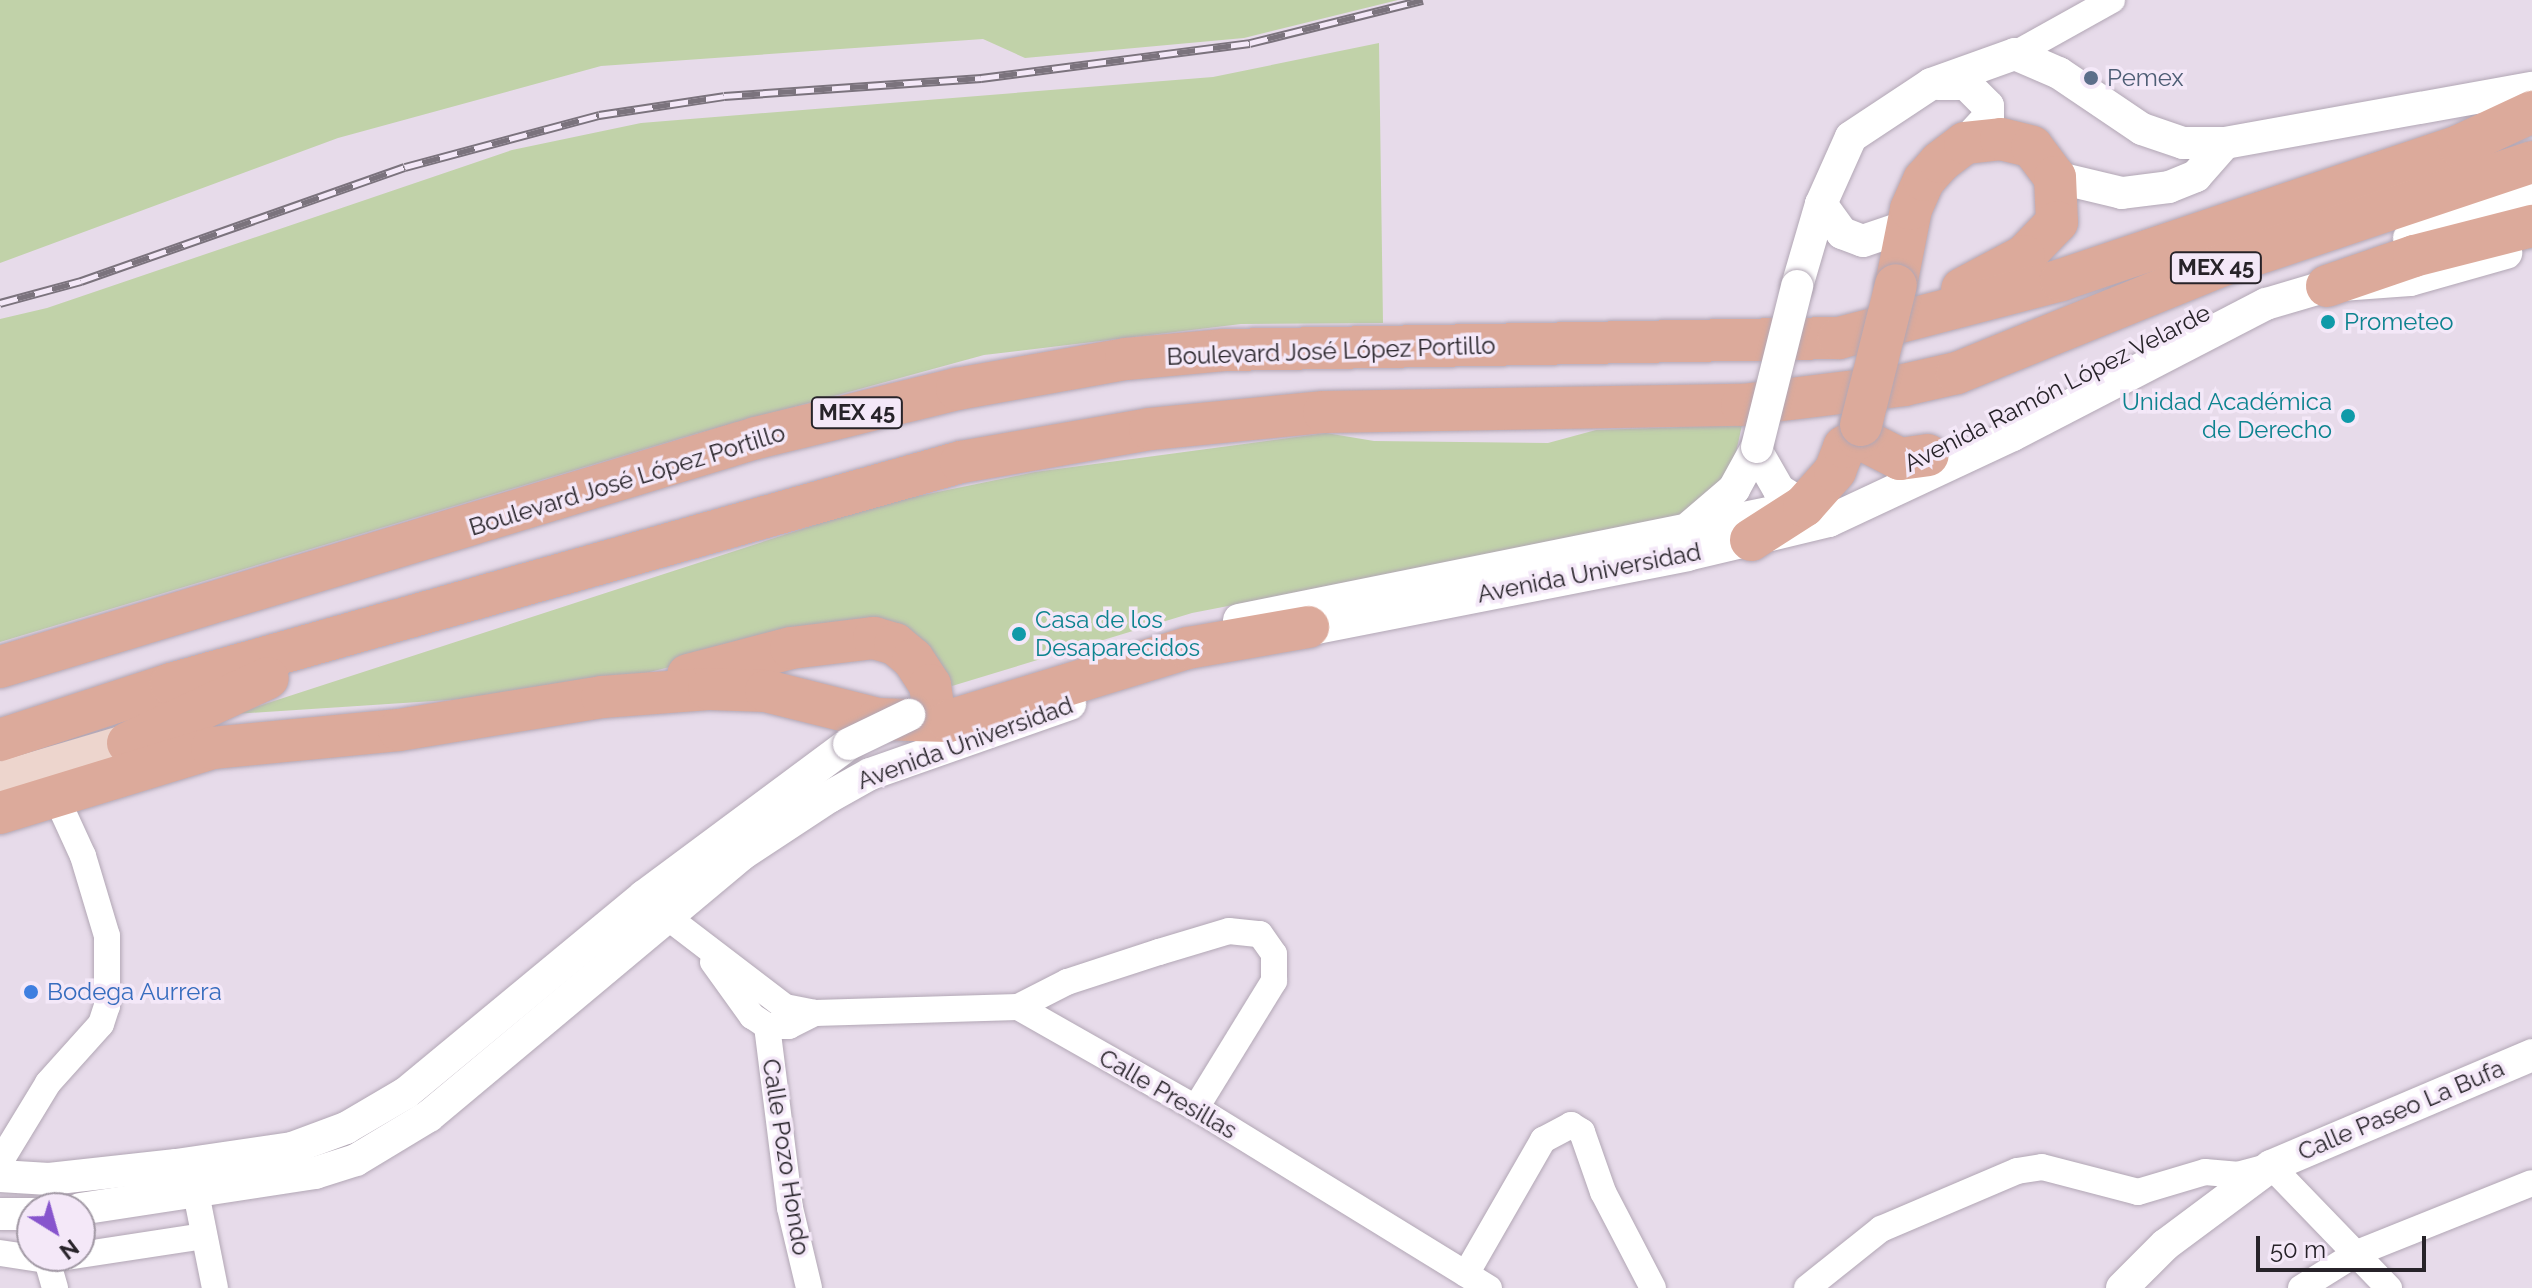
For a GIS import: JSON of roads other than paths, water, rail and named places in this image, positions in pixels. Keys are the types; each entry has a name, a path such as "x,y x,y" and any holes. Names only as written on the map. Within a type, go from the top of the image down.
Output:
{"main road":[{"name":"MEX 45","path":"1905,302 2061,280 2459,146 2532,112"},
{"path":"1751,540 1817,513 1844,447 1860,431 1905,302 1907,226 1924,180 1965,143 2001,139 2032,147 2055,177 2057,222 2044,241 1905,302"},
{"name":"MEX 45","path":"0,740 171,684 354,636 946,465 1150,429 1324,412 1742,405 1904,385 1957,373 2218,267 2532,162"},
{"path":"2327,286 2447,248 2532,226"},
{"name":"Boulevard José López Portillo","path":"0,667 756,438 957,389 1126,359 1225,350 1839,338 1905,302"},
{"path":"1860,431 1900,459 1928,455"},
{"path":"0,813 212,748 399,730 602,697 709,689 766,691 878,719 949,721 1188,648 1308,627"},
{"path":"0,781 128,743 354,636"},
{"path":"602,697 791,648 874,638 895,644 922,669 934,707"},
{"path":"128,743 177,740 212,748"}],"street":[{"path":"1681,533 1716,508 1756,449 1821,204 1851,137 1931,84 2015,54 2112,0"},
{"path":"2015,54 2059,73 2159,138 2225,143 2532,88"},
{"path":"1931,84 1966,84 1988,106 1988,118 1965,143"},
{"path":"2055,177 2122,193 2169,187 2196,176 2225,143"},
{"name":"Avenida Ramón López Velarde","path":"1860,498 1928,455 2273,281 2532,199"},
{"path":"1821,204 1842,233 1863,241 1907,226"},
{"name":"Avenida Ramón López Velarde","path":"1860,498 2266,304 2327,286 2410,280 2532,246"},
{"path":"1756,449 1779,490 1817,513"},
{"name":"Avenida Universidad","path":"0,1176 100,1174 292,1148 324,1138 406,1093 654,907 849,744 934,707 1138,642 1390,586 1681,533 1817,513 1860,498"},
{"name":"Avenida Universidad","path":"96,1207 315,1173 394,1140 481,1076 654,907 870,774 1308,627 1751,540"},
{"path":"0,1162 48,1083 101,1024 107,1006 107,936 83,856 56,797"},
{"name":"Calle Pozo Hondo","path":"654,907 785,1007 815,1013"},
{"path":"815,1013 1018,1007 1067,982 1159,952 1229,931 1260,934 1274,954 1274,981 1196,1108"},
{"name":"Calle Pozo Hondo","path":"703,947 732,993 767,1026 790,1208 809,1288"},
{"name":"Calle Presillas","path":"1018,1007 1196,1108 1489,1288"},
{"name":"Calle Pozo Hondo","path":"767,1026 789,1026 815,1013"},
{"name":"Calle Paseo La Bufa","path":"2122,1288 2165,1245 2271,1166 2532,1055"},
{"path":"1466,1274 1543,1140 1571,1125 1582,1132 1603,1192 1653,1288"},
{"path":"1807,1288 1881,1229 2017,1171 2042,1167 2138,1192 2205,1172 2237,1175 2271,1166 2389,1288"},
{"path":"2301,1288 2357,1253 2532,1183"},
{"path":"196,1193 215,1288"},
{"path":"96,1252 203,1236"}],"railway":[{"path":"0,303 81,281 405,167 599,115 724,96 981,78 1250,43 1423,0"}],"place":[{"name":"Pemex","path":"2091,78"},
{"name":"Prometeo","path":"2328,322"},
{"name":"Unidad Académica de Derecho","path":"2348,416"},
{"name":"Casa de los Desaparecidos","path":"1019,634"},
{"name":"Bodega Aurrera","path":"31,992"}]}
